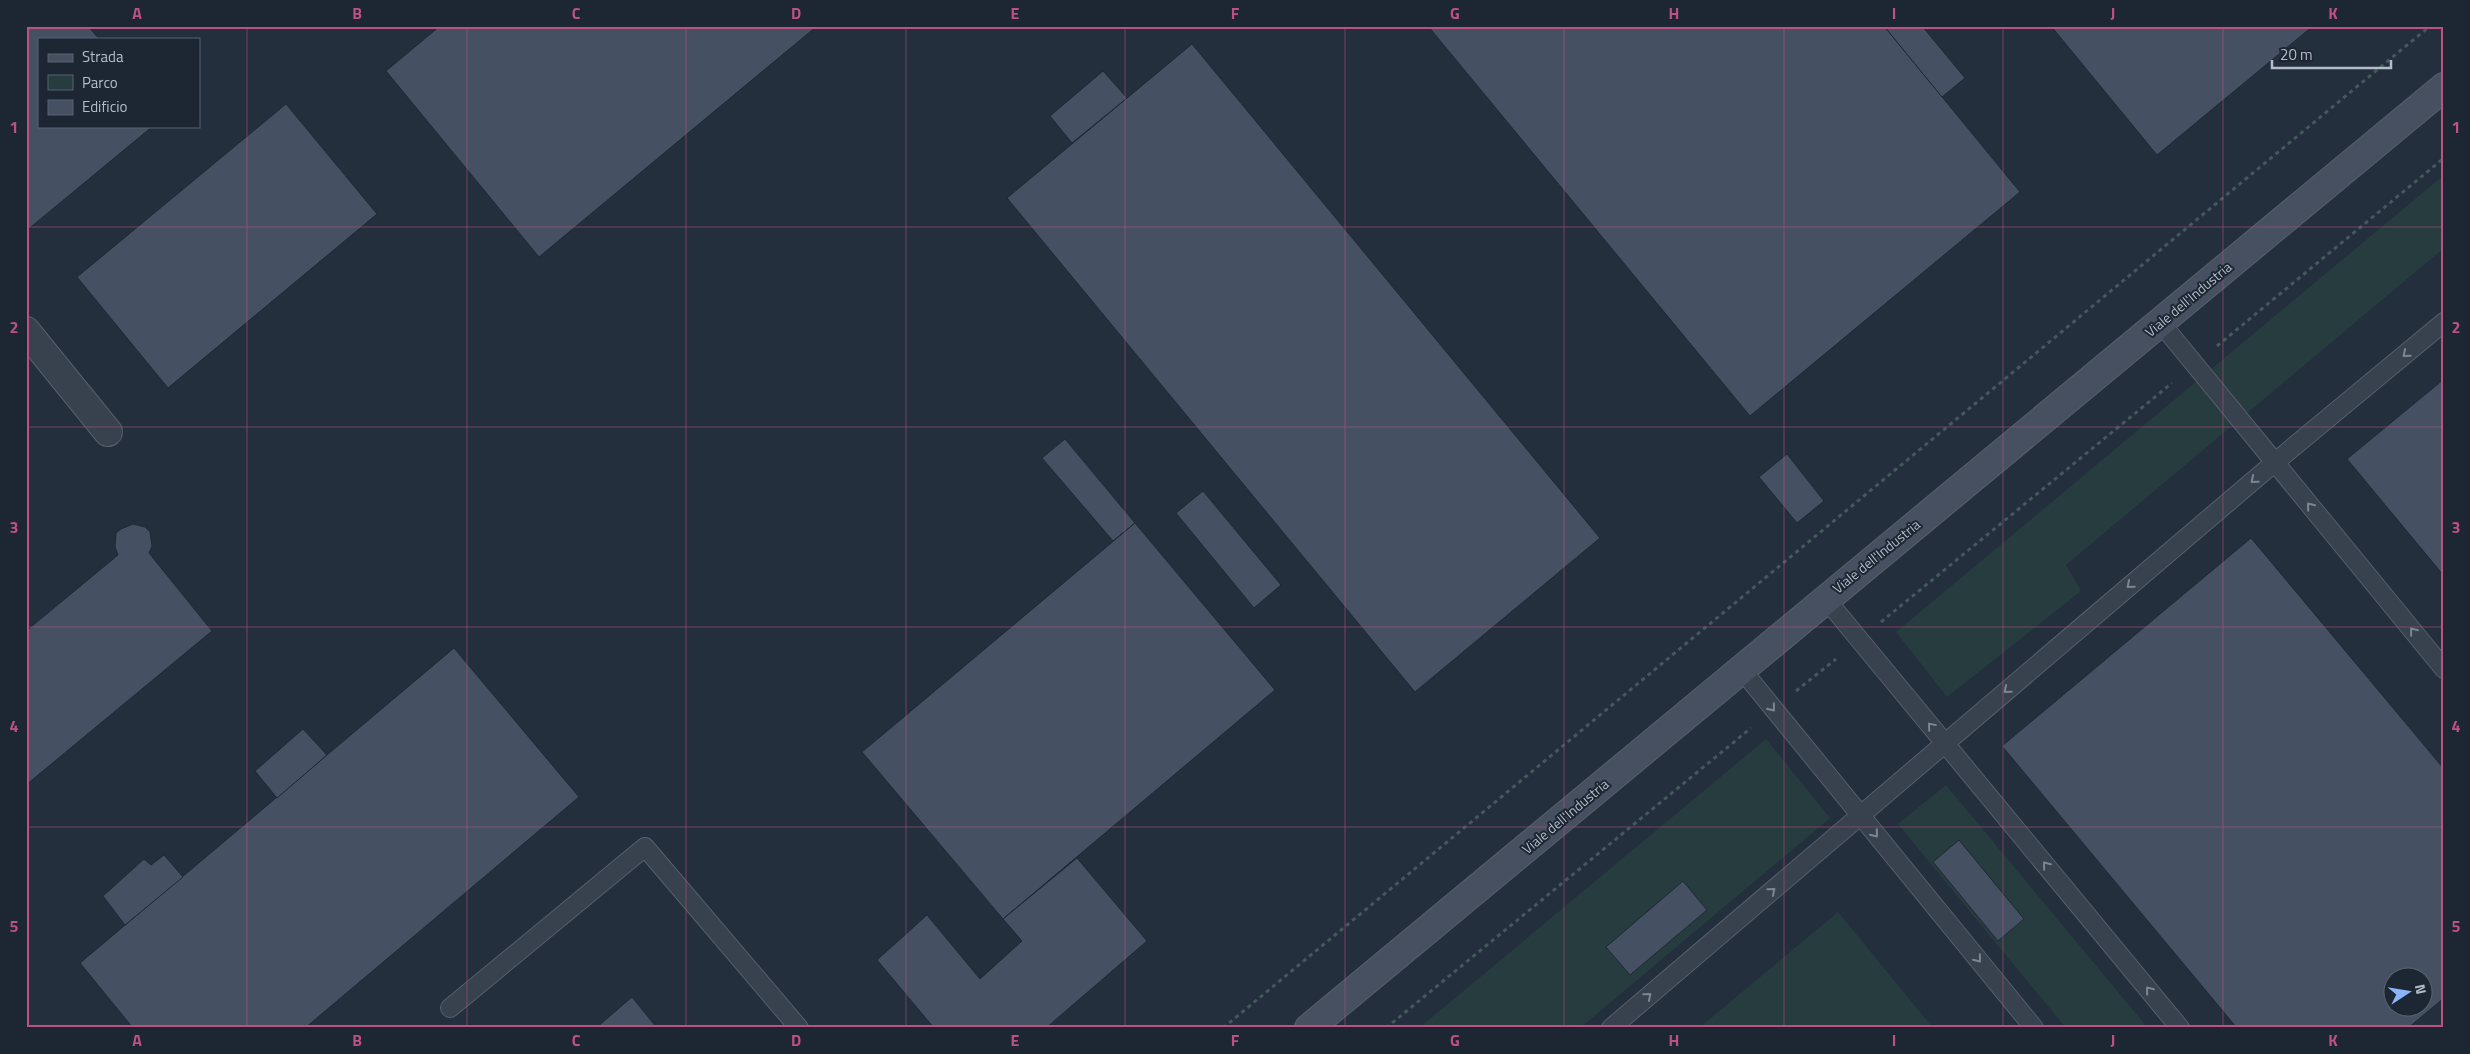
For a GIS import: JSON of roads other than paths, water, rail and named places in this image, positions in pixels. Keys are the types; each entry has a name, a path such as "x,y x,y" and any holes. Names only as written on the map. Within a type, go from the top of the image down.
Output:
{"street":[{"name":"Viale dell'Industria","path":"1309,1028 1742,670 1825,598 2444,87"},
{"path":"26,331 108,432"}],"lane":[{"path":"2160,322 2444,669"},
{"path":"1611,1028 2274,462 2444,322"},
{"path":"1825,598 2180,1028"},
{"path":"1742,670 2034,1028"},
{"path":"450,1008 645,847 799,1028"}]}
